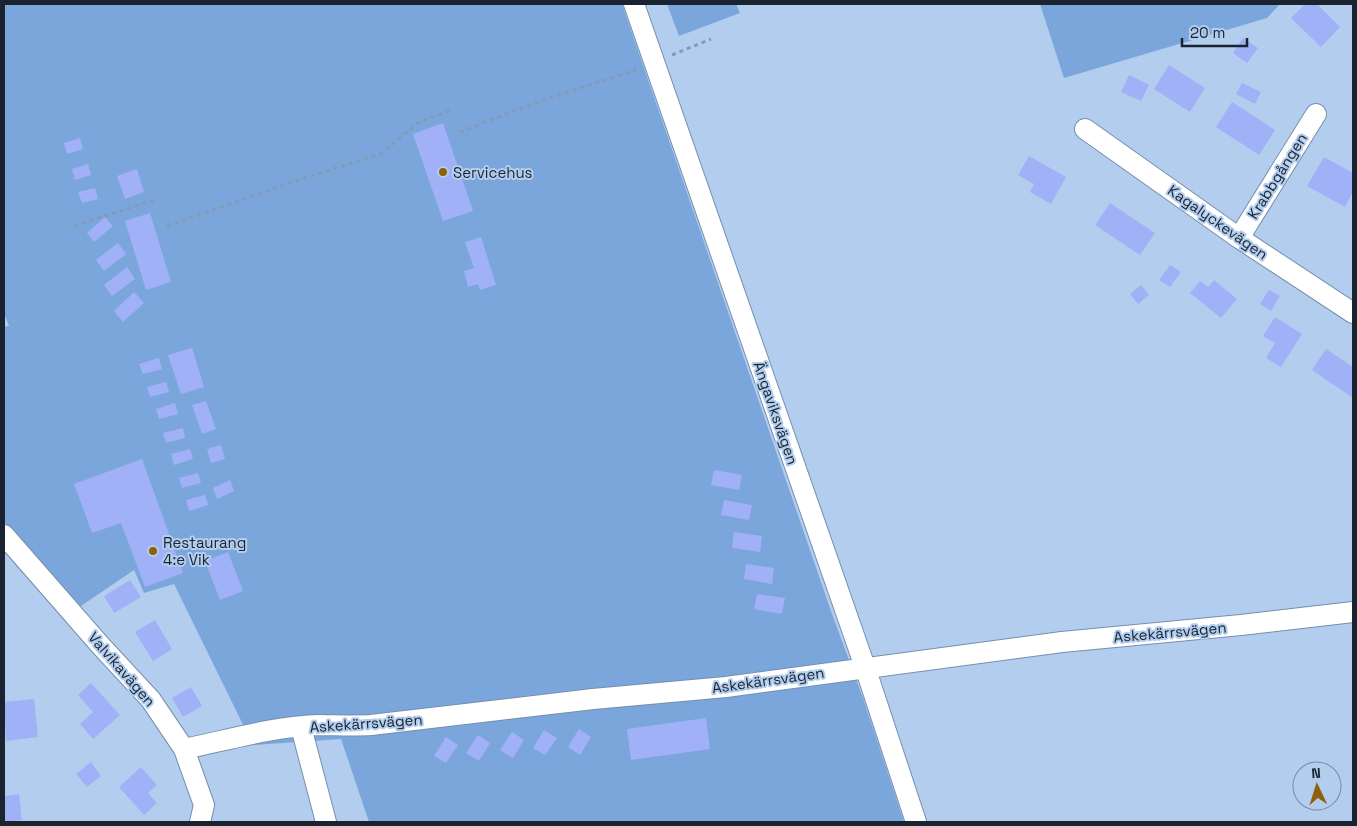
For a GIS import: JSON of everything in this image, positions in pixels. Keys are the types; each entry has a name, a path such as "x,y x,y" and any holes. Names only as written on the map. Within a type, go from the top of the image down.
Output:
{"street":[{"name":"Ängaviksvägen","path":"634,4 865,667 916,822"},
{"name":"Krabbgången","path":"1239,238 1316,114"},
{"name":"Kagalyckevägen","path":"1086,129 1239,238 1353,313"},
{"name":"Valvikavägen","path":"4,535 151,700 184,749 204,805 200,822"},
{"name":"Askekärrsvägen","path":"184,749 269,731 317,725 346,727 371,725 593,699 726,687 1062,642 1353,612"},
{"path":"300,727 326,822"}],"path":[{"path":"460,132 540,101 654,63 711,39"},
{"path":"168,226 382,153 420,122 452,110"},
{"path":"74,226 158,199"}],"shaded area":[{"path":"4,4 622,4 831,611 863,698 904,822 369,822 341,739 253,745 174,584 144,593 134,570 78,608 4,522 4,327 9,326 4,313"},
{"path":"667,4 736,4 740,13 679,36"},
{"path":"1040,4 1280,4 1267,18 1064,78"}],"building":[{"path":"1305,4 1317,4 1340,27 1321,47 1291,18"},
{"path":"1243,38 1258,48 1247,63 1233,53"},
{"path":"1169,65 1205,88 1190,112 1154,89"},
{"path":"1129,75 1149,85 1141,101 1121,92"},
{"path":"1242,83 1261,92 1255,104 1236,94"},
{"path":"1232,102 1275,130 1259,155 1216,127"},
{"name":"Servicehus","path":"443,123 473,211 443,221 413,134"},
{"path":"80,138 83,149 67,154 64,143"},
{"path":"1029,156 1066,177 1051,204 1030,192 1034,184 1018,175"},
{"path":"1324,157 1353,173 1353,191 1345,207 1307,186"},
{"path":"88,164 91,175 75,180 72,169"},
{"path":"137,169 144,192 125,199 117,176"},
{"path":"95,188 98,199 82,203 78,192"},
{"path":"1110,203 1155,233 1140,255 1095,225"},
{"path":"150,213 171,282 146,290 125,221"},
{"path":"105,217 113,226 94,242 87,233"},
{"path":"481,237 496,285 480,290 478,284 468,287 464,271 474,268 465,242"},
{"path":"118,243 126,254 104,271 96,260"},
{"path":"1170,265 1181,272 1170,287 1159,280"},
{"path":"127,267 135,279 112,296 104,285"},
{"path":"1214,280 1237,299 1221,318 1190,293 1200,281 1208,287"},
{"path":"1141,285 1149,295 1138,304 1130,294"},
{"path":"1269,290 1280,296 1271,311 1260,304"},
{"path":"134,292 144,303 123,322 114,311"},
{"path":"1275,317 1302,334 1281,367 1266,358 1275,343 1263,336"},
{"path":"192,348 204,387 181,394 168,355"},
{"path":"1326,349 1353,367 1353,398 1312,370"},
{"path":"159,358 162,369 143,374 139,364"},
{"path":"166,382 169,392 150,397 147,387"},
{"path":"206,401 216,429 202,434 192,405"},
{"path":"175,403 178,414 159,419 156,409"},
{"path":"183,428 185,438 166,443 163,433"},
{"path":"221,445 225,459 211,463 207,449"},
{"path":"190,449 193,459 174,465 171,454"},
{"path":"142,459 183,573 145,587 121,523 92,533 74,484"},
{"path":"714,470 742,475 739,490 711,485"},
{"path":"198,473 201,483 182,488 179,478"},
{"path":"230,480 234,491 217,499 213,488"},
{"path":"205,495 208,505 189,511 186,500"},
{"path":"724,500 752,505 749,520 721,515"},
{"path":"734,532 762,536 760,552 732,548"},
{"path":"228,552 243,591 220,600 205,561"},
{"path":"746,564 774,568 772,584 744,579"},
{"path":"130,580 141,597 114,613 104,596"},
{"path":"757,594 785,598 782,614 754,609"},
{"path":"155,620 172,649 153,661 135,632"},
{"path":"91,683 120,715 93,739 80,724 93,712 78,695"},
{"path":"191,687 202,706 183,717 172,698"},
{"path":"34,699 38,737 6,741 4,702"},
{"path":"706,718 710,749 631,760 627,729"},
{"path":"579,729 591,737 580,755 568,747"},
{"path":"544,730 557,738 545,755 533,748"},
{"path":"512,732 524,740 513,758 500,750"},
{"path":"478,735 490,743 479,761 466,753"},
{"path":"446,737 458,745 446,763 434,756"},
{"path":"91,762 101,776 87,787 76,774"},
{"path":"141,767 157,785 148,793 157,803 144,815 119,787"},
{"path":"19,794 22,820 4,822 4,796"}],"place":[{"name":"Servicehus","path":"443,172"},
{"name":"Restaurang 4:e Vik","path":"153,551"}]}
